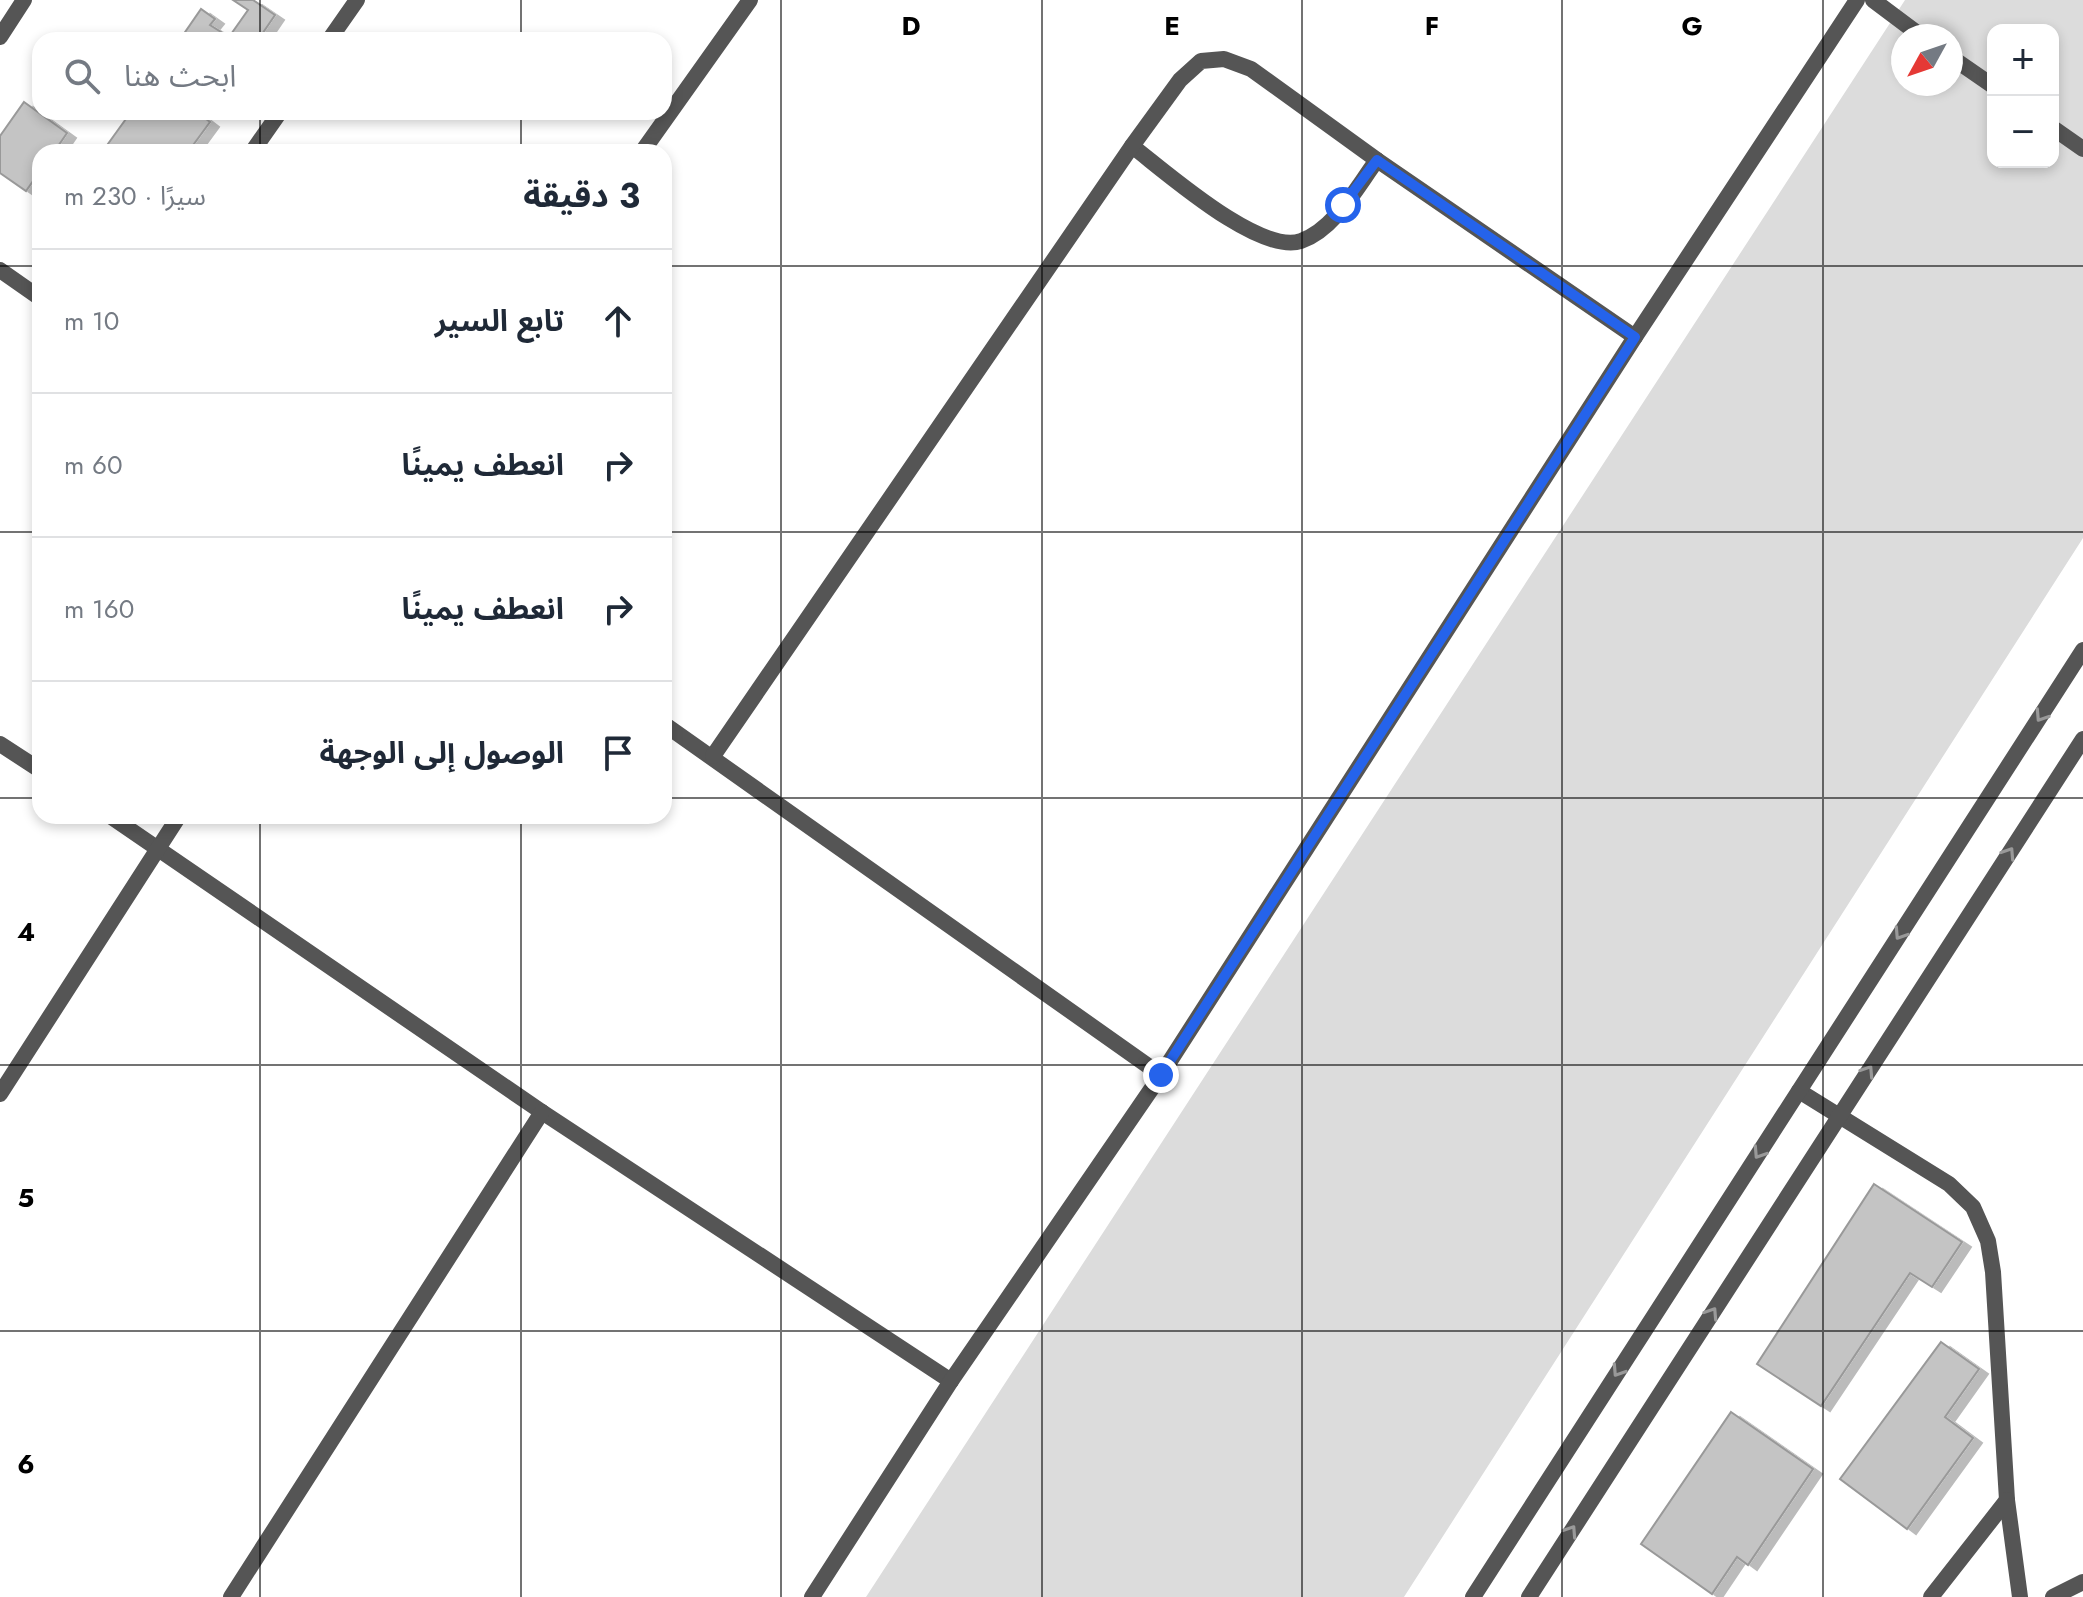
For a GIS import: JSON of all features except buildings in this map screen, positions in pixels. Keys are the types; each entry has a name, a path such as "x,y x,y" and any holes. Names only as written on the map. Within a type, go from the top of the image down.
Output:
{"street":[{"path":"0,37 24,0"},
{"path":"335,32 357,0"},
{"path":"672,110 750,0"},
{"path":"812,1597 951,1381 1161,1075 1635,337 1857,0"},
{"path":"1873,0 1905,24"},
{"path":"713,756 1132,146 1180,80 1201,61 1224,59 1251,69 1377,160 1635,337"},
{"path":"1963,65 1987,82"},
{"path":"258,144 274,120"},
{"path":"648,144 665,120"},
{"path":"2059,132 2083,149"},
{"path":"1132,146 1230,220 1256,235 1279,243 1300,242 1320,230 1377,160"},
{"path":"0,270 32,292"},
{"path":"1473,1597 2083,650"},
{"path":"672,729 1161,1075"},
{"path":"1529,1597 2083,739"},
{"path":"0,744 32,765"},
{"path":"122,824 542,1112 951,1381"},
{"path":"0,1094 174,824"},
{"path":"1799,1091 1949,1184 1973,1207 1978,1218 1988,1241 1993,1272 2007,1500 2020,1597"},
{"path":"231,1597 542,1112"},
{"path":"1931,1597 2007,1500"},
{"path":"2053,1597 2083,1582"}],"shaded area":[{"path":"1905,0 2083,0 2083,538 1404,1597 866,1597"}],"route":[{"path":"1161,1075 1635,337 1377,160 1343,205"}]}
